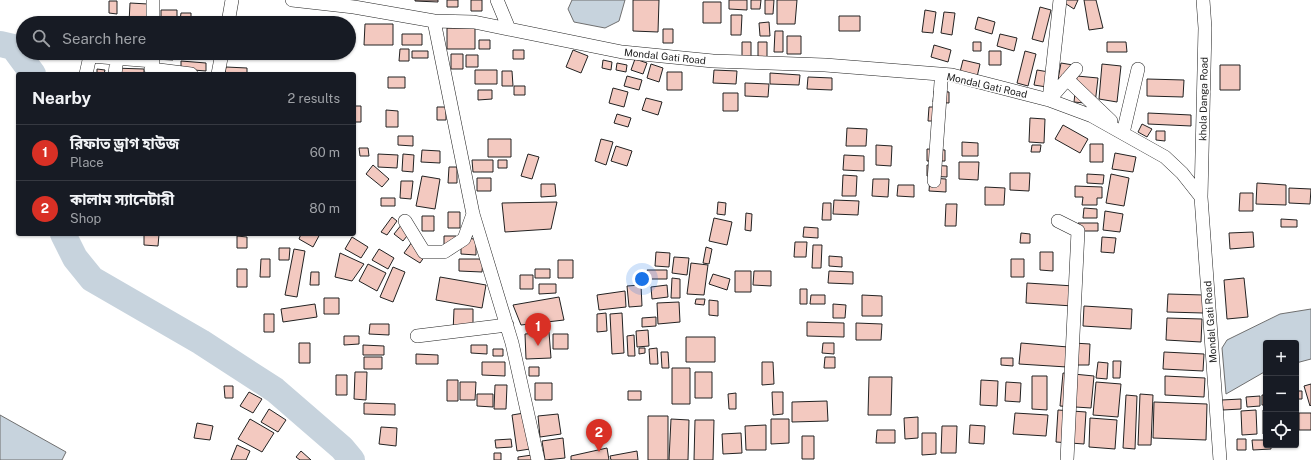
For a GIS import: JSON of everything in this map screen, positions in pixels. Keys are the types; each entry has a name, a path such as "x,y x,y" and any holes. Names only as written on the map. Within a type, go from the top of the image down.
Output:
{"street":[{"path":"152,0 152,16"},
{"path":"229,16 232,0"},
{"name":"Mondal Gati Road","path":"292,0 373,5 434,21 474,22 630,52 713,61 825,65 952,75 1049,100 1092,116 1123,132 1165,157 1182,173 1201,198 1220,460"},
{"path":"497,0 509,29"},
{"path":"1049,100 1060,0"},
{"name":"khola Danga Road","path":"1201,198 1205,28 1204,0"},
{"path":"434,21 473,214 507,325 538,460"},
{"path":"86,72 89,60"},
{"path":"115,72 117,60"},
{"path":"129,60 183,72"},
{"path":"218,72 221,60"},
{"path":"1123,132 1138,68"},
{"path":"1049,100 1072,74 1123,132"},
{"path":"934,181 941,82"},
{"path":"405,221 424,252 444,252 464,239 473,214"},
{"path":"1058,221 1078,230 1067,460"},
{"path":"417,336 507,325"}],"shaded area":[{"path":"572,0 625,0 619,21 605,28 574,22 568,9"},
{"path":"1311,309 1311,359 1299,362 1299,340 1263,340 1263,373 1226,394 1222,348 1227,340 1280,314"},
{"path":"0,415 66,452 62,460 0,460"}],"building":[{"path":"438,0 438,2 415,1"},
{"path":"447,0 458,0 458,7 447,7"},
{"path":"471,0 482,0 482,11 471,11"},
{"path":"633,0 659,0 658,32 633,31"},
{"path":"729,0 747,0 747,10 729,9"},
{"path":"751,0 761,0 760,9 751,9"},
{"path":"765,0 774,0 773,14 765,14"},
{"path":"777,0 797,0 795,24 777,24"},
{"path":"1060,0 1078,0 1074,9"},
{"path":"1084,0 1096,0 1103,28 1089,30"},
{"path":"109,1 117,1 117,14 109,13"},
{"path":"703,2 721,2 721,23 703,23"},
{"path":"130,3 148,4 147,16 129,16"},
{"path":"1040,7 1051,10 1043,42 1032,39"},
{"path":"161,10 177,10 177,16 161,16"},
{"path":"925,10 936,12 933,33 922,32"},
{"path":"944,12 955,13 952,35 941,33"},
{"path":"181,13 191,13 191,16 181,16"},
{"path":"731,15 742,15 741,35 731,35"},
{"path":"839,16 860,16 860,31 839,31"},
{"path":"978,17 995,22 992,34 975,29"},
{"path":"769,22 770,36 760,36 759,23"},
{"path":"365,24 393,24 393,45 364,45"},
{"path":"447,28 475,28 475,49 447,49"},
{"path":"663,29 673,29 673,43 663,43"},
{"path":"775,31 783,31 783,52 774,52"},
{"path":"402,34 422,34 422,45 402,45"},
{"path":"1000,34 1017,38 1014,51 997,46"},
{"path":"787,36 801,36 801,54 787,54"},
{"path":"479,40 490,40 490,49 479,49"},
{"path":"742,42 751,42 751,58 742,57"},
{"path":"758,42 767,42 767,57 758,57"},
{"path":"973,42 981,42 981,51 973,51"},
{"path":"1107,42 1126,42 1127,52 1107,52"},
{"path":"934,45 951,50 948,62 931,57"},
{"path":"400,49 409,49 409,61 399,61"},
{"path":"513,50 524,50 524,59 513,59"},
{"path":"573,50 588,56 581,73 566,67"},
{"path":"412,51 428,51 428,58 412,58"},
{"path":"989,51 1001,51 1001,65 989,65"},
{"path":"1025,51 1036,54 1028,86 1017,83"},
{"path":"451,54 463,54 463,69 451,69"},
{"path":"466,55 478,55 478,67 466,67"},
{"path":"635,59 647,63 643,74 631,70"},
{"path":"603,60 612,62 611,70 602,68"},
{"path":"963,60 980,64 977,77 960,72"},
{"path":"181,61 206,63 206,71 181,69"},
{"path":"617,63 627,65 626,72 616,70"},
{"path":"1061,63 1073,65 1057,85"},
{"path":"651,64 663,68 659,82 647,78"},
{"path":"1102,64 1121,66 1117,102 1099,99"},
{"path":"1220,65 1240,65 1240,90 1220,90"},
{"path":"226,67 247,68 247,72 225,72"},
{"path":"113,68 144,69 144,72 113,72"},
{"path":"97,69 105,70 104,72 97,72"},
{"path":"475,70 497,70 497,84 475,84"},
{"path":"714,70 737,71 736,84 713,83"},
{"path":"1037,70 1055,73 1053,88 1034,85"},
{"path":"502,71 512,71 513,86 502,86"},
{"path":"667,72 682,72 682,90 667,90"},
{"path":"770,73 800,75 799,85 770,84"},
{"path":"627,76 642,80 639,90 624,86"},
{"path":"1077,76 1098,78 1095,104 1074,102"},
{"path":"388,77 405,77 405,88 388,88"},
{"path":"808,77 832,78 832,90 807,89"},
{"path":"1147,79 1184,80 1183,97 1147,96"},
{"path":"745,83 769,84 768,97 745,96"},
{"path":"514,86 525,86 525,95 514,95"},
{"path":"613,88 628,92 624,107 609,103"},
{"path":"478,90 492,90 492,99 478,100"},
{"path":"934,91 949,92 949,103 933,102"},
{"path":"723,93 738,93 738,111 723,111"},
{"path":"646,98 662,102 658,115 642,110"},
{"path":"356,106 361,106 361,122 356,122"},
{"path":"437,107 446,107 446,120 437,120"},
{"path":"929,107 939,107 939,121 928,121"},
{"path":"386,110 398,111 398,127 386,127"},
{"path":"1148,113 1191,115 1191,126 1148,124"},
{"path":"617,114 631,118 628,127 614,123"},
{"path":"1030,118 1045,119 1044,143 1029,142"},
{"path":"1142,124 1152,129 1147,137 1138,132"},
{"path":"1063,125 1088,139 1080,153 1055,139"},
{"path":"847,128 867,129 866,146 846,146"},
{"path":"1156,131 1165,131 1165,141 1156,140"},
{"path":"398,136 413,136 413,146 398,145"},
{"path":"488,139 511,139 511,157 488,157"},
{"path":"601,139 613,142 606,165 595,161"},
{"path":"962,142 978,143 978,156 962,156"},
{"path":"1090,144 1103,144 1103,162 1090,162"},
{"path":"876,145 892,146 891,166 876,165"},
{"path":"1032,145 1041,145 1040,152 1031,152"},
{"path":"616,146 632,151 627,166 611,161"},
{"path":"359,148 368,148 369,156 360,156"},
{"path":"927,149 945,150 945,161 927,161"},
{"path":"422,150 440,151 440,163 421,162"},
{"path":"1115,153 1136,157 1133,172 1112,169"},
{"path":"378,154 398,155 397,168 378,167"},
{"path":"403,154 414,155 413,172 402,171"},
{"path":"528,154 539,157 532,179 521,176"},
{"path":"844,155 864,156 864,171 843,170"},
{"path":"472,160 493,160 493,172 473,172"},
{"path":"498,160 507,160 507,168 498,168"},
{"path":"959,162 979,162 978,180 959,179"},
{"path":"373,165 389,179 382,187 366,174"},
{"path":"927,165 947,166 947,177 927,176"},
{"path":"449,167 457,167 457,183 448,183"},
{"path":"1010,173 1030,173 1029,191 1010,190"},
{"path":"1087,174 1104,175 1103,184 1087,183"},
{"path":"1111,174 1129,178 1124,206 1106,203"},
{"path":"843,175 857,176 856,196 842,196"},
{"path":"422,176 440,179 435,209 416,206"},
{"path":"477,178 491,178 491,191 477,191"},
{"path":"930,178 946,179 946,192 929,191"},
{"path":"873,179 889,179 888,197 872,196"},
{"path":"401,181 413,181 411,199 400,198"},
{"path":"1257,183 1286,185 1286,205 1256,204"},
{"path":"541,184 555,184 556,196 541,197"},
{"path":"898,185 914,185 914,197 897,196"},
{"path":"1075,186 1102,187 1102,198 1097,198 1097,205 1082,205 1083,197 1075,197"},
{"path":"985,187 1005,188 1004,205 985,205"},
{"path":"1289,188 1311,189 1310,204 1289,203"},
{"path":"1240,193 1253,193 1253,211 1239,211"},
{"path":"381,198 395,198 395,206 381,206"},
{"path":"834,200 859,201 858,215 833,214"},
{"path":"557,202 551,229 505,232 502,203"},
{"path":"718,202 726,203 725,215 717,214"},
{"path":"823,203 831,203 831,220 822,220"},
{"path":"946,204 957,204 956,226 945,226"},
{"path":"1084,208 1097,209 1097,218 1083,218"},
{"path":"1105,211 1123,214 1120,232 1103,230"},
{"path":"448,212 460,212 460,228 448,228"},
{"path":"746,213 752,214 751,231 745,230"},
{"path":"422,216 434,216 434,231 422,231"},
{"path":"392,217 397,221 387,235 381,232"},
{"path":"714,218 732,222 727,245 709,241"},
{"path":"1281,219 1297,220 1297,227 1281,227"},
{"path":"1078,223 1098,223 1098,231 1078,231"},
{"path":"402,224 411,231 403,241 394,234"},
{"path":"804,227 818,228 818,238 803,237"},
{"path":"1253,232 1254,247 1230,249 1229,233"},
{"path":"1021,233 1030,234 1030,243 1020,243"},
{"path":"144,236 159,236 158,246 144,245"},
{"path":"237,236 247,237 247,248 237,248"},
{"path":"300,236 319,236 313,247 299,239"},
{"path":"444,236 456,236 456,250 444,250"},
{"path":"352,237 368,247 361,258 345,249"},
{"path":"1102,237 1116,238 1114,253 1101,252"},
{"path":"461,238 476,239 476,255 461,254"},
{"path":"412,242 427,253 420,263 404,253"},
{"path":"795,242 807,242 806,257 794,257"},
{"path":"813,245 822,245 821,268 812,268"},
{"path":"706,247 712,249 709,264 703,263"},
{"path":"279,248 290,248 289,260 279,260"},
{"path":"294,249 305,251 297,297 285,295"},
{"path":"379,249 394,258 388,269 372,260"},
{"path":"656,252 670,253 669,267 655,266"},
{"path":"1040,252 1053,252 1053,271 1040,270"},
{"path":"340,253 364,264 352,281 335,277"},
{"path":"829,256 842,257 842,267 829,266"},
{"path":"674,257 689,258 687,275 672,273"},
{"path":"261,259 270,259 270,277 260,277"},
{"path":"459,259 483,259 482,272 459,271"},
{"path":"1011,259 1024,259 1024,277 1011,277"},
{"path":"558,260 573,260 573,278 558,278"},
{"path":"691,263 708,265 704,295 687,294"},
{"path":"368,264 386,273 377,291 359,281"},
{"path":"393,267 405,272 393,302 380,297"},
{"path":"237,269 247,269 247,287 237,287"},
{"path":"535,269 550,269 550,278 535,278"},
{"path":"647,270 667,270 667,279 647,279"},
{"path":"735,271 751,271 751,292 735,292"},
{"path":"754,271 771,271 771,286 753,285"},
{"path":"829,271 853,272 853,284 828,283"},
{"path":"311,272 319,272 319,285 310,285"},
{"path":"713,274 730,279 727,290 709,284"},
{"path":"520,275 533,275 533,289 520,289"},
{"path":"440,277 486,285 482,308 436,300"},
{"path":"672,278 680,279 680,298 671,298"},
{"path":"1244,278 1248,317 1227,319 1224,280"},
{"path":"1027,283 1074,286 1073,306 1026,303"},
{"path":"539,284 556,284 556,293 539,294"},
{"path":"641,285 642,306 629,307 627,286"},
{"path":"667,285 668,297 652,299 651,287"},
{"path":"800,289 807,289 807,304 800,304"},
{"path":"625,291 626,307 599,310 597,295"},
{"path":"1168,294 1204,295 1203,313 1167,312"},
{"path":"811,295 825,295 825,304 810,304"},
{"path":"862,295 882,296 882,316 862,316"},
{"path":"559,297 564,320 521,325 513,305"},
{"path":"324,298 339,298 339,314 324,314"},
{"path":"696,299 705,299 704,305 695,304"},
{"path":"709,300 718,301 718,316 709,315"},
{"path":"679,302 680,322 658,324 657,303"},
{"path":"315,304 317,317 283,322 281,309"},
{"path":"833,304 846,305 845,318 833,318"},
{"path":"1084,306 1132,309 1131,329 1083,326"},
{"path":"454,309 473,309 473,334 453,333"},
{"path":"606,313 607,331 597,332 597,314"},
{"path":"622,313 624,353 612,354 610,314"},
{"path":"264,314 274,314 274,332 264,332"},
{"path":"656,317 656,326 642,327 642,318"},
{"path":"1167,318 1202,319 1201,342 1166,340"},
{"path":"807,322 844,323 844,337 807,336"},
{"path":"856,323 882,324 881,340 856,340"},
{"path":"370,324 389,324 389,335 369,334"},
{"path":"648,330 649,346 637,347 636,331"},
{"path":"549,332 551,358 526,359 525,334"},
{"path":"553,334 568,334 568,349 553,349"},
{"path":"634,335 635,356 628,356 627,336"},
{"path":"344,336 359,336 359,344 344,345"},
{"path":"686,337 715,337 715,362 686,362"},
{"path":"299,343 310,343 310,363 299,363"},
{"path":"823,343 834,343 834,354 822,353"},
{"path":"1021,343 1068,347 1067,367 1019,364"},
{"path":"1073,343 1090,344 1089,365 1072,365"},
{"path":"363,345 384,346 384,355 363,355"},
{"path":"471,345 487,345 487,354 471,353"},
{"path":"639,348 645,348 645,353 639,354"},
{"path":"657,348 658,364 650,364 649,349"},
{"path":"493,349 503,349 503,356 493,356"},
{"path":"661,352 668,352 669,368 662,368"},
{"path":"1164,352 1204,354 1203,371 1163,369"},
{"path":"416,354 438,355 438,364 416,364"},
{"path":"364,357 382,357 382,369 364,369"},
{"path":"825,357 835,357 835,368 824,368"},
{"path":"1001,358 1013,358 1013,366 1001,365"},
{"path":"1113,361 1121,361 1120,378 1113,378"},
{"path":"482,362 505,362 505,376 482,375"},
{"path":"762,362 773,362 774,384 762,385"},
{"path":"1098,362 1108,363 1107,379 1096,378"},
{"path":"529,367 539,367 539,376 529,376"},
{"path":"672,368 690,368 690,404 672,404"},
{"path":"355,372 367,372 366,400 354,399"},
{"path":"695,372 712,372 712,398 695,398"},
{"path":"1063,373 1094,376 1091,408 1060,406"},
{"path":"336,375 347,375 347,395 336,395"},
{"path":"1032,376 1047,376 1047,410 1032,409"},
{"path":"1165,376 1205,378 1204,397 1165,395"},
{"path":"869,377 892,377 891,415 868,415"},
{"path":"447,380 458,380 458,401 447,401"},
{"path":"981,380 998,381 997,406 980,405"},
{"path":"460,382 476,382 475,400 460,400"},
{"path":"1006,382 1021,383 1020,402 1005,401"},
{"path":"1096,382 1121,384 1118,417 1093,415"},
{"path":"535,383 552,383 552,400 535,400"},
{"path":"1311,384 1311,405 1310,406 1304,386"},
{"path":"495,385 507,385 506,409 494,409"},
{"path":"224,386 233,386 233,398 225,398"},
{"path":"628,391 641,391 641,400 628,400"},
{"path":"1299,391 1302,391 1302,399 1299,399"},
{"path":"249,392 262,399 253,413 240,406"},
{"path":"772,392 783,392 783,414 773,415"},
{"path":"736,393 736,409 729,409 728,394"},
{"path":"477,394 493,394 493,407 477,406"},
{"path":"1140,394 1153,395 1151,445 1138,445"},
{"path":"1126,395 1137,396 1135,449 1123,448"},
{"path":"1260,396 1260,406 1247,407 1246,397"},
{"path":"1241,399 1241,409 1223,410 1222,400"},
{"path":"827,401 828,421 792,422 792,402"},
{"path":"1154,402 1207,404 1206,440 1153,438"},
{"path":"364,403 395,404 395,415 364,414"},
{"path":"269,409 286,420 278,432 261,422"},
{"path":"1058,410 1086,412 1084,444 1056,442"},
{"path":"1256,410 1257,434 1242,435 1241,411"},
{"path":"524,413 530,449 517,451 512,415"},
{"path":"1015,413 1048,415 1046,436 1013,434"},
{"path":"1299,413 1311,413 1311,430 1299,430"},
{"path":"558,414 561,434 540,437 538,416"},
{"path":"648,416 668,416 668,460 648,460"},
{"path":"918,417 918,438 905,439 904,418"},
{"path":"1090,418 1117,420 1115,449 1089,447"},
{"path":"250,419 274,433 262,452 238,439"},
{"path":"671,419 689,420 688,460 669,460"},
{"path":"771,419 789,419 789,443 771,444"},
{"path":"695,420 714,420 713,460 694,460"},
{"path":"197,423 213,426 210,440 194,438"},
{"path":"766,425 766,450 746,450 745,426"},
{"path":"970,425 985,426 984,444 969,443"},
{"path":"942,426 957,426 956,453 941,453"},
{"path":"381,427 397,428 396,446 379,444"},
{"path":"877,430 895,430 895,443 876,443"},
{"path":"741,433 742,453 723,454 722,434"},
{"path":"922,433 936,433 936,454 922,455"},
{"path":"802,436 814,436 814,459 802,459"},
{"path":"563,438 565,458 545,460 542,441"},
{"path":"511,439 512,447 496,448 495,440"},
{"path":"1237,439 1246,439 1246,450 1237,450"},
{"path":"1252,440 1263,440 1263,448 1271,448 1271,449 1253,450"},
{"path":"237,445 250,451 246,460 231,460"},
{"path":"607,448 609,460 571,460 571,456"},
{"path":"301,451 311,460 300,460 296,457"},
{"path":"637,451 638,460 611,460 610,456"},
{"path":"494,453 501,453 501,460 494,460"},
{"path":"532,455 532,460 518,460 518,457"}],"waterway":[{"path":"0,44 13,47 16,51"},
{"path":"23,60 32,72"},
{"path":"64,236 75,258 92,279 201,342 275,390 342,448 352,460"}],"place":[{"name":"রিফাত ড্রাগ হাউজ","path":"538,346"},
{"name":"কালাম স্যানেটারী","path":"599,452"}]}
